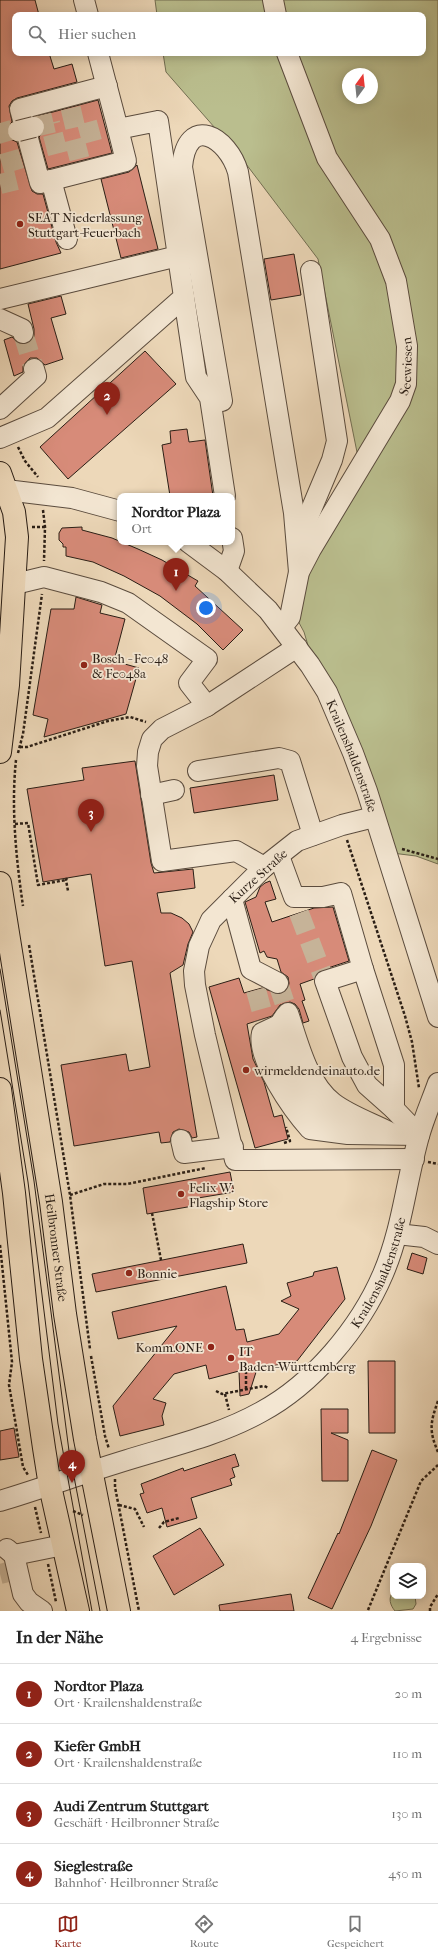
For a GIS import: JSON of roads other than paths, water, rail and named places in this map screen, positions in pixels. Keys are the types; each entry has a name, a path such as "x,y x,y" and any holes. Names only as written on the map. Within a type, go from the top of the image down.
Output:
{"main road":[{"path":"0,752 8,684 15,584 17,526 2,484"},
{"name":"Heilbronner Straße","path":"0,883 51,1202 65,1314 91,1472 111,1502 119,1611"},
{"path":"0,1089 4,1153 31,1359 50,1486 49,1525 63,1545 75,1611"}],"street":[{"path":"84,0 87,12"},
{"path":"273,0 275,12"},
{"path":"99,56 106,86 106,109 118,129 126,161 40,183 20,109 106,86"},
{"name":"Seewiesen","path":"282,627 290,617 299,572 334,509 400,401 406,384 407,346 396,281 380,239 327,158 288,56"},
{"path":"118,129 158,121 196,377 210,398 225,493"},
{"path":"222,401 182,167 183,156 188,145 197,135 201,134 211,137 221,144 234,159 238,172 294,513 299,572"},
{"path":"51,180 67,240"},
{"path":"0,299 178,256"},
{"path":"296,544 332,460 337,441 311,271"},
{"path":"0,286 52,272"},
{"path":"6,435 47,418 184,297"},
{"path":"0,319 22,329 23,333"},
{"path":"0,409 36,376 34,369"},
{"path":"2,484 40,493 72,498 117,510"},
{"name":"Krailenshaldenstraße","path":"192,545 228,571 264,605 297,647 327,692 353,753 438,1017"},
{"path":"228,571 234,551 233,545"},
{"path":"15,584 44,577 101,592 128,603 207,659 189,683 207,706"},
{"path":"297,647 207,706 162,729 152,739 148,752 147,766 162,862 236,851 271,861 297,905 341,893 363,969 394,1065 394,1109"},
{"path":"198,771 279,758 290,761 313,835"},
{"path":"151,795 174,790"},
{"name":"Kurze Straße","path":"234,1154 205,1035 195,985 194,971 199,946 211,920 271,861 297,840 374,817"},
{"path":"232,899 264,981"},
{"path":"363,969 324,979 352,1057 367,1085 394,1109 419,1135"},
{"path":"394,1135 349,1113 333,1103 325,1095 276,1021 262,1033 261,1039 271,1071 296,1113 310,1129 348,1134 394,1135 419,1135"},
{"name":"Krailenshaldenstraße","path":"0,1501 168,1448 230,1426 262,1412 285,1397 321,1364 356,1323 382,1275 397,1234 419,1135 438,1083"},
{"path":"181,1140 184,1153 414,1159"},
{"path":"397,1234 424,1238 438,1244"},
{"path":"42,1611 29,1602 23,1594 12,1562 63,1545"}],"tunnel":[{"path":"34,127 85,115 93,145 58,154 50,123"},
{"path":"0,123 17,180 0,184"},
{"path":"23,333 34,369"},
{"path":"299,913 323,976"},
{"path":"278,983 288,1013"},
{"path":"256,990 264,1019"},
{"path":"0,1574 8,1572"}],"tram line":[{"path":"0,969 34,1181 69,1451 100,1611"},
{"path":"0,1010 28,1182 58,1424 92,1611"}],"place":[{"name":"SEAT Niederlassung Stuttgart-Feuerbach","path":"20,224"},
{"name":"Kiefer GmbH","path":"107,415"},
{"name":"Nordtor Plaza","path":"176,591"},
{"name":"Bosch - Fe048 & Fe048a","path":"84,665"},
{"name":"Audi Zentrum Stuttgart","path":"91,832"},
{"name":"wirmeldendeinauto.de","path":"246,1070"},
{"name":"Felix W. Flagship Store","path":"181,1194"},
{"name":"Bonnie","path":"129,1273"},
{"name":"Komm.ONE","path":"211,1347"},
{"name":"IT Baden-Württemberg","path":"231,1358"},
{"name":"Sieglestraße","path":"72,1483"}]}
